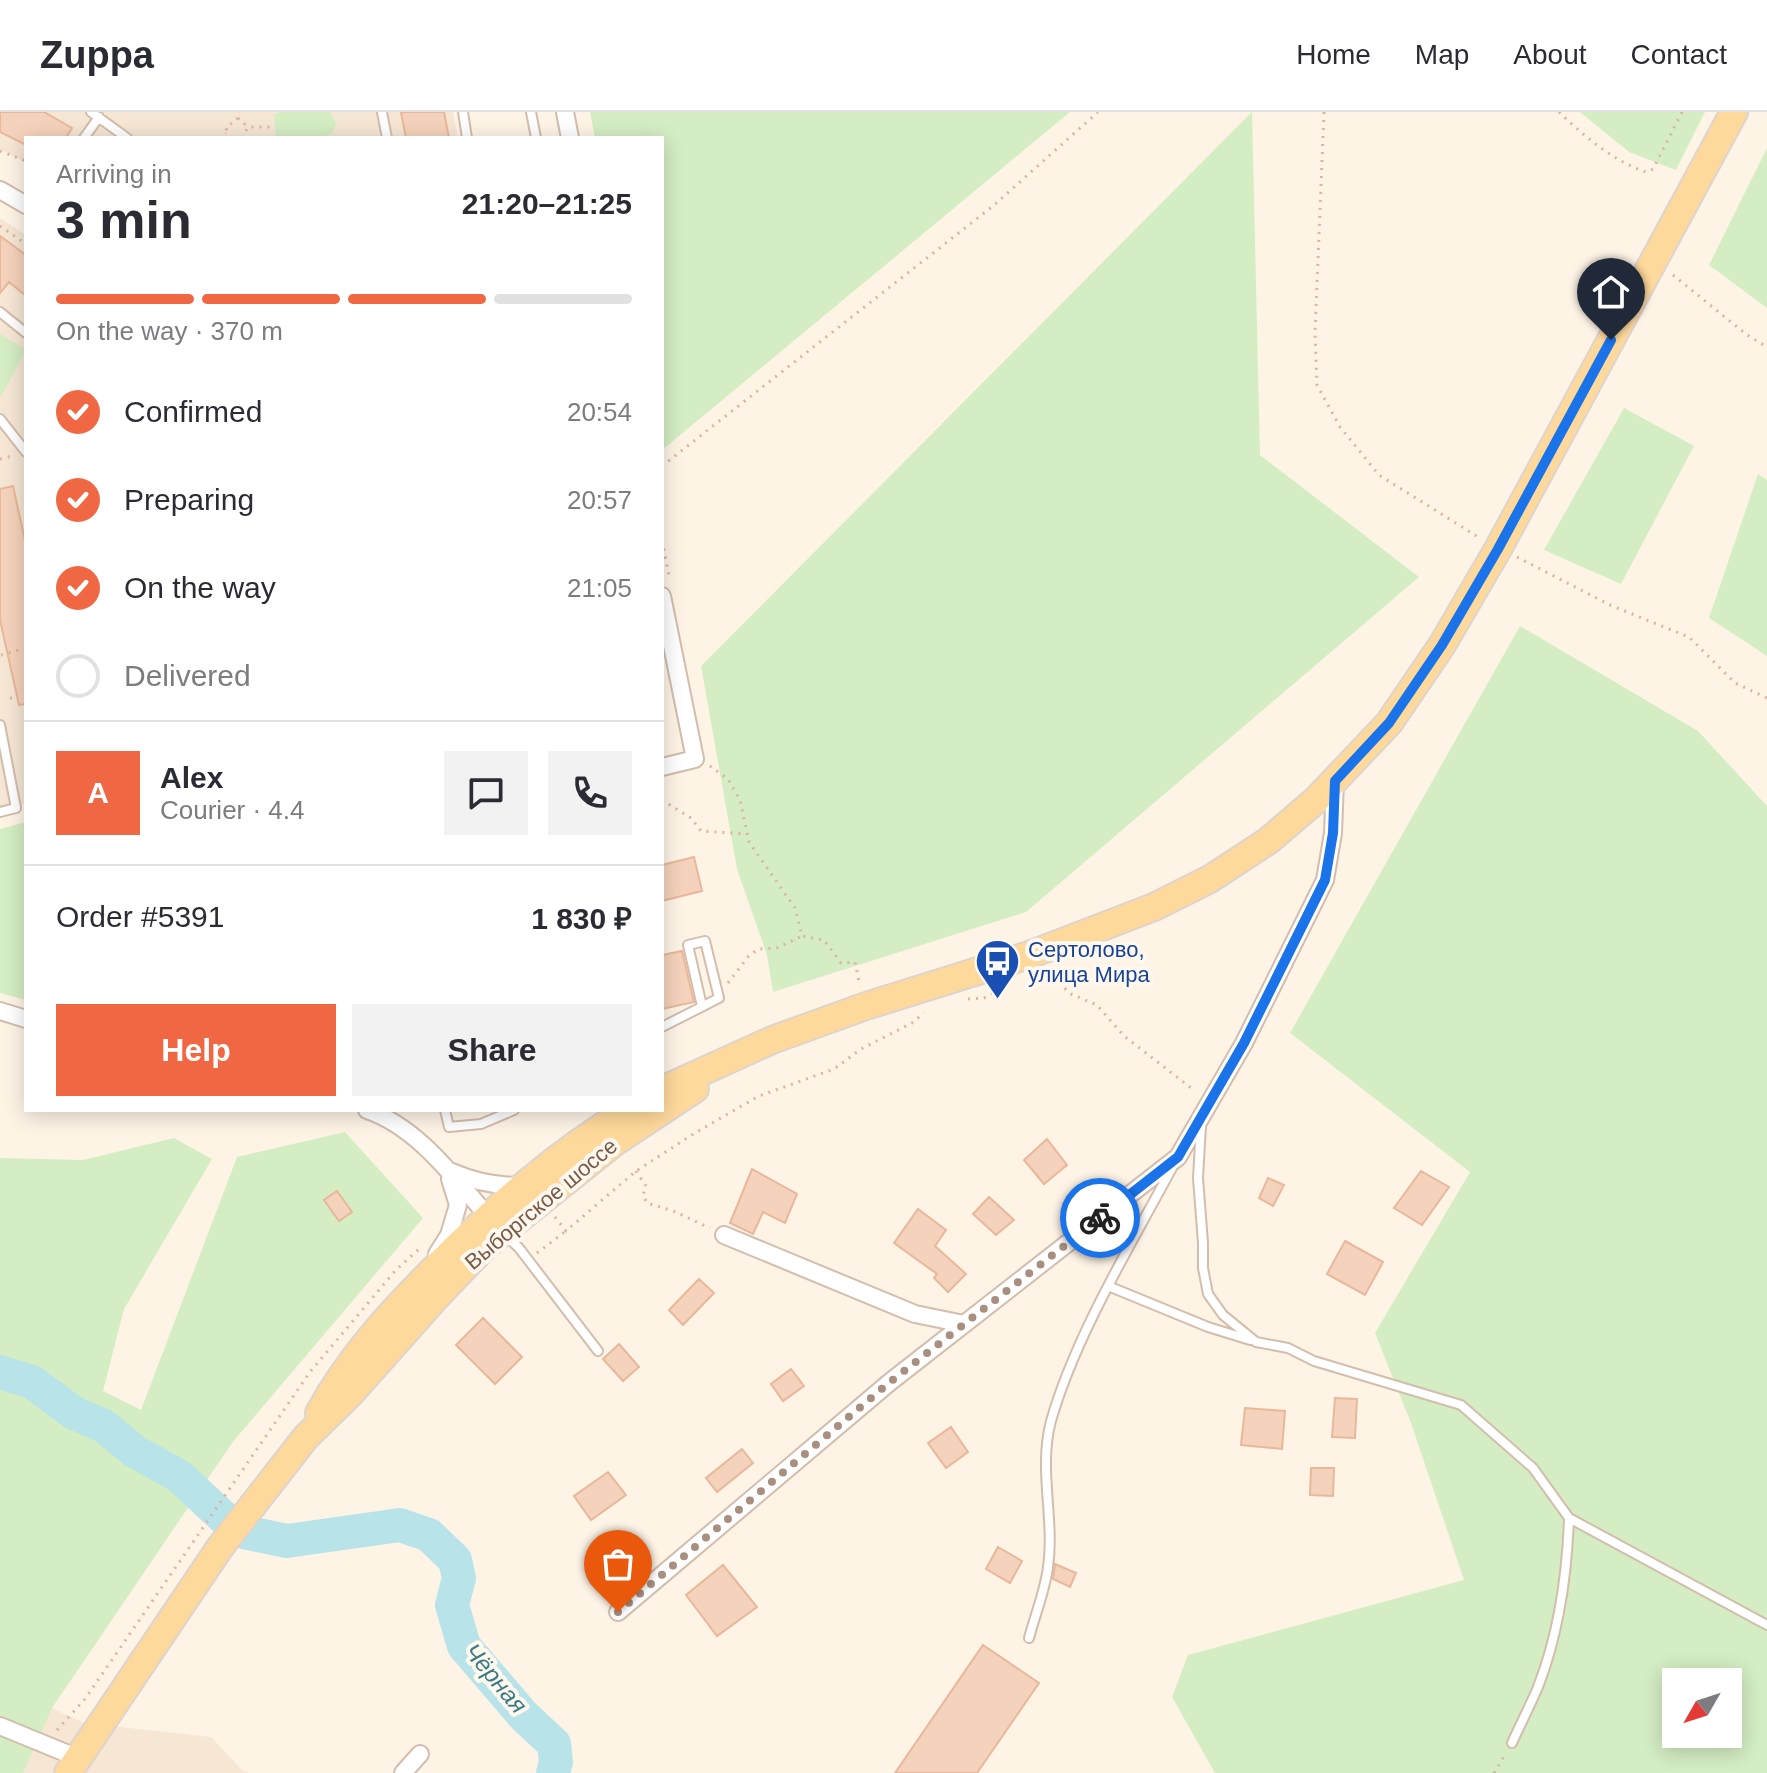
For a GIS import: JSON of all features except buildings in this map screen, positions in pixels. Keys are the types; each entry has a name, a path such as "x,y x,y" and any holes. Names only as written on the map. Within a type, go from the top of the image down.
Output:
{"main road":[{"name":"Выборгское шоссе","path":"664,1089 772,1040 866,1006 1029,955 1154,907 1210,879 1268,841 1335,781 1389,723 1442,645 1498,549 1734,112"},
{"name":"Выборгское шоссе","path":"664,1110 772,1040"},
{"name":"Выборгское шоссе","path":"73,1765 221,1546 306,1437 350,1394 438,1295 520,1186 600,1127 626,1112"},
{"name":"Выборгское шоссе","path":"306,1437 337,1379 416,1287 494,1224 661,1112"}],"street":[{"path":"565,112 570,136"},
{"path":"0,190 24,204"},
{"path":"664,606 695,759 664,767"},
{"path":"618,1612 890,1382 1178,1157 1244,1043 1325,880 1333,833 1335,781"},
{"path":"0,1011 24,1018"},
{"path":"371,1112 398,1124 446,1170 494,1224"},
{"path":"446,1170 496,1186 520,1186"},
{"path":"416,1287 449,1235 458,1205 446,1170"},
{"path":"724,1235 915,1314 964,1324"},
{"path":"0,1726 43,1743 73,1765"},
{"path":"403,1773 420,1754"}],"lane":[{"path":"382,112 387,136"},
{"path":"462,112 467,136"},
{"path":"531,112 536,136"},
{"path":"85,136 95,115 124,136"},
{"path":"0,312 24,331"},
{"path":"0,419 24,449"},
{"path":"0,725 16,808 0,812"},
{"path":"664,1026 719,998 705,941 688,945 702,1006"},
{"path":"445,1112 449,1127 481,1124 509,1112"},
{"path":"1201,1118 1198,1178 1203,1268 1208,1294 1223,1315 1256,1342"},
{"path":"1029,1638 1048,1567 1046,1453 1051,1422 1108,1286 1178,1157"},
{"path":"494,1224 519,1248 598,1351"},
{"path":"1108,1286 1208,1327 1288,1348 1314,1361 1461,1405 1533,1468 1569,1518 1767,1625"},
{"path":"1512,1743 1538,1687 1557,1622 1567,1567 1569,1518"}],"path":[{"path":"228,136 226,128 238,118 239,112"},
{"path":"664,464 993,206 1098,112"},
{"path":"1324,112 1315,332 1317,385 1340,427 1379,475 1498,549 1610,605 1689,637 1735,683 1767,698"},
{"path":"1559,112 1586,137 1628,166 1646,172 1653,169 1682,112"},
{"path":"238,118 248,127 274,127"},
{"path":"243,136 248,127"},
{"path":"222,136 226,133"},
{"path":"0,151 24,160"},
{"path":"0,226 24,243"},
{"path":"1654,260 1747,335 1767,347"},
{"path":"1,655 24,649"},
{"path":"10,698 18,698"},
{"path":"695,759 728,779 740,800 749,842 795,908 802,936"},
{"path":"664,801 691,818 701,831 747,834"},
{"path":"719,998 748,957 758,949 777,948 802,936 824,940 841,963 855,962 860,986"},
{"path":"1038,974 1048,972 1071,994 1097,1005 1124,1036 1194,1089 1201,1118"},
{"path":"962,999 984,998 1011,984"},
{"path":"530,1262 539,1251 636,1171 759,1096 834,1069 861,1049 912,1023 932,1007"},
{"path":"636,1171 646,1186 643,1195 647,1203 673,1211 724,1235"},
{"path":"550,1211 566,1231"},
{"path":"43,1743 85,1699 310,1372 395,1271 428,1240"},
{"path":"1494,1773 1512,1743"}],"shaded area":[{"path":"0,112 453,112 458,136 24,136 24,162 0,149"},
{"path":"0,218 24,234 24,804 0,810"},
{"path":"52,1708 84,1723 211,1737 241,1769 249,1773 0,1773"}],"green space":[{"path":"330,112 336,123 332,134 324,136 276,136 274,114"},
{"path":"590,112 1070,112 664,448 664,136 595,136"},
{"path":"1252,112 1260,455 1419,577 1026,912 773,992 767,955 737,869 701,666"},
{"path":"1580,112 1705,112 1676,170 1629,152"},
{"path":"1767,148 1767,308 1709,265"},
{"path":"0,334 24,349 24,354 0,398"},
{"path":"1624,408 1694,446 1621,584 1544,550"},
{"path":"1758,474 1767,480 1767,656 1709,618"},
{"path":"1520,626 1698,731 1767,806 1767,1773 1215,1773 1172,1697 1188,1655 1464,1580 1411,1423 1375,1333 1470,1172 1290,1033"},
{"path":"24,823 24,999 0,993 0,829"},
{"path":"345,1132 423,1218 232,1443 52,1708 23,1773 0,1773 0,1158 83,1160 174,1138 212,1159 124,1309 103,1391 141,1410 237,1157"}],"waterway":[{"name":"Чёрная","path":"0,1372 32,1382 74,1413 104,1426 134,1451 179,1476 223,1517"},
{"name":"Чёрная","path":"244,1532 287,1541 400,1525 429,1535 455,1560 459,1578 452,1605 464,1646 524,1716 554,1744 556,1762 553,1773"}],"way so far":[{"path":"618,1612 890,1382 1100,1218"}],"place":[{"name":"Сертолово, улица Мира","path":"997,1001"}],"route":[{"path":"1100,1218 1178,1157 1244,1043 1325,880 1333,833 1335,781 1389,723 1442,645 1498,549 1611,340"}]}
